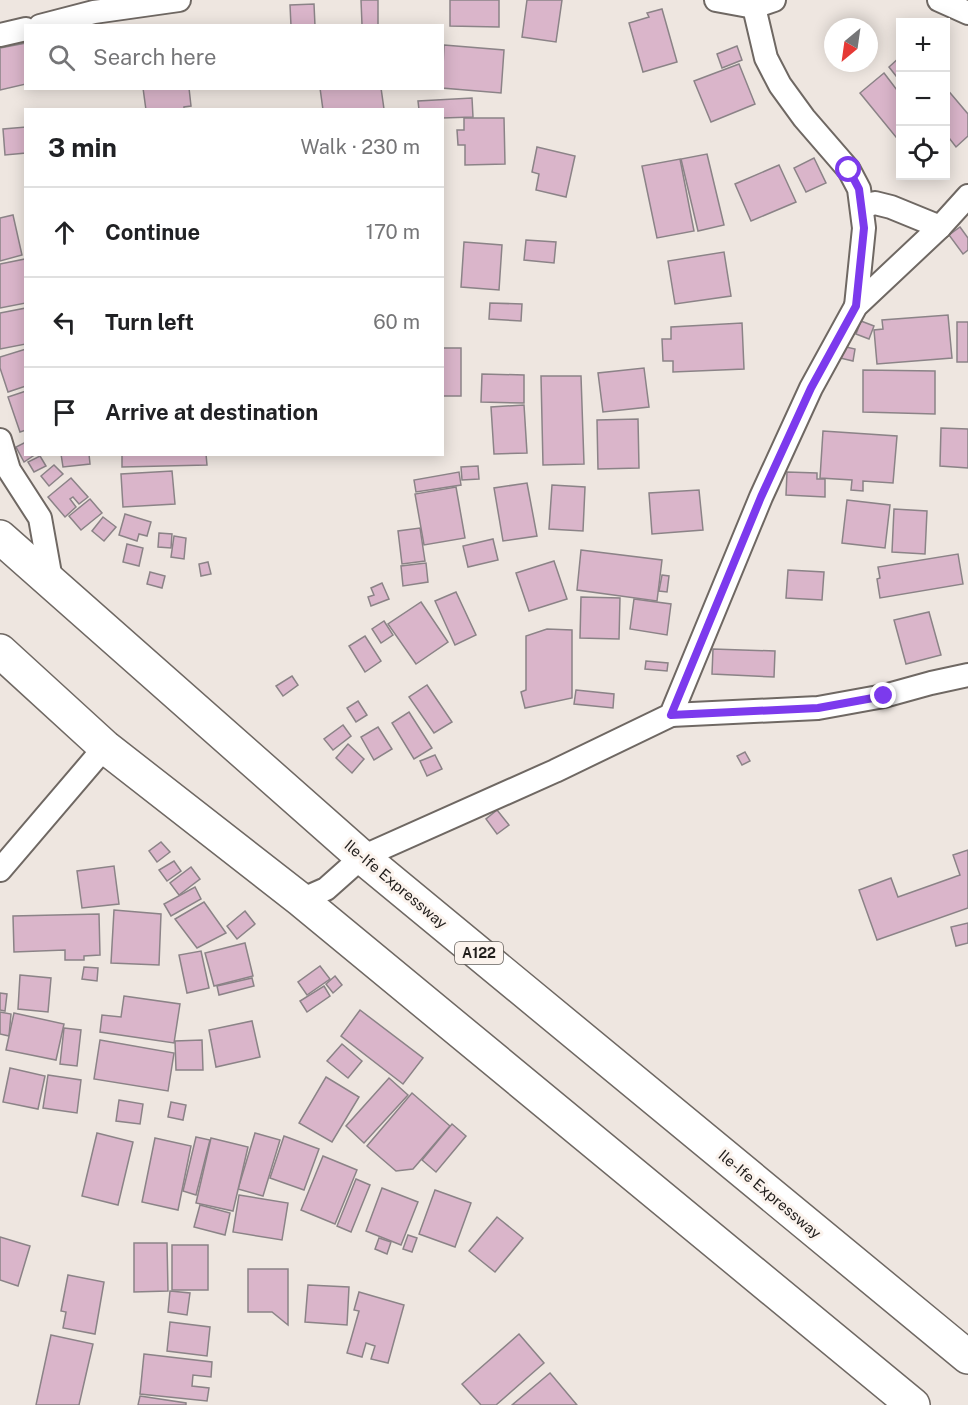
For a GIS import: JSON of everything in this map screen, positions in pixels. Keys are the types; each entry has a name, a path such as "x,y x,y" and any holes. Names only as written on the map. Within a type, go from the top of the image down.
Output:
{"highway":[{"name":"Ile-Ife Expressway","path":"0,537 362,857 968,1357"},
{"path":"0,651 105,747 301,900 913,1405"}],"street":[{"path":"48,24 94,12 179,0"},
{"path":"716,0 764,3 766,58 780,85 804,118 849,170 859,189 864,228 856,306"},
{"path":"939,0 968,13"},
{"path":"0,35 24,29"},
{"path":"671,715 766,486 811,388 856,306 940,227 968,196"},
{"path":"862,207 875,203 891,207 940,227"},
{"path":"0,440 9,470 40,518 52,585"},
{"path":"301,900 326,889 362,857 555,771 671,715 818,708 884,696 968,675"},
{"path":"0,870 105,747"}],"building":[{"path":"361,0 378,0 378,24 362,24"},
{"path":"450,0 499,0 499,27 450,26"},
{"path":"527,0 562,0 556,42 522,37"},
{"path":"314,4 315,24 291,24 290,5"},
{"path":"662,9 677,62 643,72 629,23 649,17 647,13"},
{"path":"24,43 24,84 0,90 0,48"},
{"path":"444,45 504,50 501,93 444,88"},
{"path":"737,46 742,60 722,68 717,54"},
{"path":"896,61 896,76 889,67"},
{"path":"739,64 755,104 711,122 694,81"},
{"path":"884,73 896,89 896,137 860,93"},
{"path":"143,90 189,90 191,106 146,108"},
{"path":"320,90 381,90 384,108 323,108"},
{"path":"950,93 968,114 968,136 956,147 950,139"},
{"path":"472,98 473,117 444,118 444,108 419,108 418,101"},
{"path":"464,118 504,118 505,164 465,165 465,145 458,145 457,130 464,130"},
{"path":"24,127 24,153 5,155 3,129"},
{"path":"537,147 575,156 566,197 536,190 539,174 532,172"},
{"path":"707,154 724,225 698,231 681,159"},
{"path":"814,158 826,183 806,192 794,168"},
{"path":"680,159 694,231 657,238 642,166"},
{"path":"779,165 796,202 751,221 735,184"},
{"path":"13,215 22,255 0,261 0,218"},
{"path":"960,227 968,238 968,250 963,254 949,235"},
{"path":"526,240 556,242 554,263 524,260"},
{"path":"464,242 502,245 499,290 461,287"},
{"path":"724,252 731,296 675,304 668,261"},
{"path":"24,259 24,303 0,308 0,264"},
{"path":"490,303 522,304 521,321 489,319"},
{"path":"24,308 24,344 0,349 0,313"},
{"path":"948,315 952,358 877,364 874,330 883,329 882,320"},
{"path":"861,321 874,326 869,339 856,334"},
{"path":"957,322 968,322 968,362 957,362"},
{"path":"742,323 744,369 673,372 673,361 663,361 662,339 671,339 671,327"},
{"path":"842,346 855,349 853,361 840,358"},
{"path":"444,348 461,348 461,396 444,396"},
{"path":"24,350 24,387 8,392 0,368 0,357"},
{"path":"644,368 649,407 603,412 598,373"},
{"path":"863,370 935,371 935,414 863,412"},
{"path":"482,374 524,375 524,403 481,402"},
{"path":"541,376 581,376 584,464 543,465"},
{"path":"24,392 24,431 20,432 8,397"},
{"path":"524,405 527,453 494,454 491,407"},
{"path":"638,419 639,468 598,469 597,420"},
{"path":"941,428 968,429 968,468 940,466"},
{"path":"823,431 897,436 893,483 863,481 863,491 851,490 852,480 820,478"},
{"path":"24,443 24,456 33,456 24,462 16,447"},
{"path":"40,456 46,466 34,472 28,462"},
{"path":"61,456 89,456 90,464 63,467"},
{"path":"122,456 206,456 207,465 122,467"},
{"path":"54,465 63,474 49,486 41,476"},
{"path":"478,466 479,479 462,480 461,467"},
{"path":"172,471 175,504 123,507 121,474"},
{"path":"459,472 461,485 416,492 414,480"},
{"path":"787,472 817,473 817,479 825,479 825,497 786,495"},
{"path":"71,478 88,497 79,504 73,497 70,499 76,507 65,517 48,497"},
{"path":"527,483 537,536 503,541 494,488"},
{"path":"552,485 585,487 583,531 549,529"},
{"path":"456,487 465,538 424,545 415,494"},
{"path":"699,490 703,530 652,534 649,493"},
{"path":"90,499 102,513 81,530 69,516"},
{"path":"847,500 890,505 885,548 842,543"},
{"path":"894,509 927,511 925,554 892,552"},
{"path":"125,514 151,522 147,536 139,534 137,541 119,535"},
{"path":"103,517 116,527 104,541 92,531"},
{"path":"420,528 425,561 402,564 398,531"},
{"path":"159,533 172,534 171,548 158,547"},
{"path":"174,536 186,538 184,559 171,557"},
{"path":"493,539 498,560 468,567 463,546"},
{"path":"127,544 143,548 139,566 123,562"},
{"path":"581,550 662,560 657,601 577,590"},
{"path":"958,554 963,584 880,598 878,567"},
{"path":"554,561 567,599 529,611 516,573"},
{"path":"208,562 211,574 201,576 199,564"},
{"path":"426,563 428,582 403,586 401,566"},
{"path":"788,570 824,572 822,600 786,598"},
{"path":"150,572 165,576 162,588 147,584"},
{"path":"662,575 669,576 667,592 659,591"},
{"path":"382,583 389,599 371,606 368,597 374,595 371,588"},
{"path":"456,592 476,635 455,645 435,601"},
{"path":"581,597 620,598 619,639 580,638"},
{"path":"634,599 671,604 667,635 630,629"},
{"path":"421,602 448,642 416,664 388,624"},
{"path":"929,612 941,655 906,664 894,620"},
{"path":"384,621 393,635 381,643 372,629"},
{"path":"547,629 572,630 572,698 525,708 521,692 526,690 526,636"},
{"path":"365,636 381,661 365,672 349,646"},
{"path":"713,649 775,651 774,677 712,674"},
{"path":"646,661 668,663 667,671 645,669"},
{"path":"292,676 298,685 283,696 276,686"},
{"path":"427,685 452,722 434,733 409,697"},
{"path":"576,690 614,694 613,708 574,704"},
{"path":"358,701 367,715 356,722 347,708"},
{"path":"409,712 432,748 414,759 392,723"},
{"path":"343,725 351,736 333,750 324,739"},
{"path":"378,727 392,749 374,760 361,737"},
{"path":"348,744 364,759 352,773 336,758"},
{"path":"745,752 750,761 742,765 737,756"},
{"path":"435,755 442,769 427,776 420,761"},
{"path":"497,810 509,825 497,834 486,819"},
{"path":"161,842 170,852 157,862 149,851"},
{"path":"968,850 968,908 877,940 859,890 891,878 898,897 960,875 953,855"},
{"path":"174,861 181,871 167,881 159,870"},
{"path":"114,866 119,904 82,908 77,871"},
{"path":"191,867 200,879 179,895 170,883"},
{"path":"195,887 201,899 171,916 164,904"},
{"path":"204,902 226,933 197,948 175,919"},
{"path":"114,910 161,914 159,965 111,963"},
{"path":"245,911 255,924 237,939 227,926"},
{"path":"99,914 100,955 84,956 84,960 65,960 65,950 14,952 13,916"},
{"path":"968,923 968,943 956,946 951,927"},
{"path":"245,943 253,976 214,986 205,953"},
{"path":"201,951 209,988 187,993 179,955"},
{"path":"320,966 330,979 307,995 298,982"},
{"path":"84,967 98,968 97,981 82,979"},
{"path":"20,975 51,978 48,1012 18,1009"},
{"path":"335,976 342,985 333,993 326,984"},
{"path":"252,978 254,986 219,995 217,986"},
{"path":"324,986 330,996 307,1012 300,1001"},
{"path":"0,993 7,994 5,1011 0,1010"},
{"path":"124,996 180,1004 174,1043 100,1032 102,1015 121,1017"},
{"path":"360,1010 423,1058 403,1084 341,1036"},
{"path":"0,1012 11,1014 9,1036 0,1034"},
{"path":"14,1013 64,1024 56,1060 6,1050"},
{"path":"252,1021 260,1057 216,1067 209,1030"},
{"path":"64,1028 81,1030 77,1066 60,1064"},
{"path":"100,1040 174,1053 168,1091 94,1079"},
{"path":"202,1040 203,1070 176,1070 175,1041"},
{"path":"342,1044 362,1061 348,1078 327,1061"},
{"path":"10,1068 45,1076 38,1109 3,1102"},
{"path":"48,1075 81,1080 77,1113 43,1108"},
{"path":"326,1077 359,1097 332,1142 299,1123"},
{"path":"389,1078 408,1095 364,1143 346,1126"},
{"path":"412,1093 450,1126 413,1169 396,1171 367,1146"},
{"path":"119,1100 143,1104 140,1124 116,1121"},
{"path":"171,1102 186,1105 183,1120 168,1117"},
{"path":"452,1124 466,1136 436,1172 422,1160"},
{"path":"97,1133 133,1142 118,1205 82,1196"},
{"path":"255,1133 280,1140 263,1196 238,1189"},
{"path":"284,1136 319,1149 304,1190 270,1178"},
{"path":"196,1137 210,1140 196,1195 183,1191"},
{"path":"155,1138 191,1146 178,1210 142,1202"},
{"path":"211,1138 248,1147 233,1211 196,1203"},
{"path":"323,1156 357,1170 335,1224 301,1210"},
{"path":"356,1179 370,1185 351,1232 337,1226"},
{"path":"382,1188 418,1202 401,1245 366,1231"},
{"path":"435,1190 471,1203 455,1247 419,1234"},
{"path":"239,1195 288,1203 282,1240 233,1232"},
{"path":"200,1205 230,1213 225,1235 194,1227"},
{"path":"497,1217 523,1238 495,1272 469,1251"},
{"path":"408,1235 417,1238 412,1252 403,1249"},
{"path":"0,1237 30,1246 18,1286 0,1280"},
{"path":"379,1238 391,1242 387,1254 375,1249"},
{"path":"134,1243 167,1243 168,1291 134,1292"},
{"path":"172,1245 208,1245 208,1290 172,1290"},
{"path":"248,1269 288,1269 288,1325 272,1312 248,1312"},
{"path":"68,1275 104,1282 95,1334 63,1328 66,1312 61,1311"},
{"path":"308,1285 349,1287 347,1325 305,1322"},
{"path":"170,1291 190,1293 187,1315 168,1312"},
{"path":"359,1292 404,1305 388,1363 371,1359 375,1346 366,1343 362,1357 347,1353 359,1311 354,1310"},
{"path":"170,1322 210,1327 207,1356 167,1351"},
{"path":"519,1334 544,1363 496,1405 481,1405 462,1384"},
{"path":"51,1335 93,1344 79,1405 36,1405"},
{"path":"144,1354 212,1362 211,1377 193,1375 192,1386 209,1388 207,1401 140,1394"},
{"path":"550,1373 577,1405 512,1405"},
{"path":"140,1396 186,1403 186,1405 138,1405"}],"route":[{"path":"849,170 859,189 864,228 856,306 811,388 761,497 671,715 818,708 884,696"}]}
